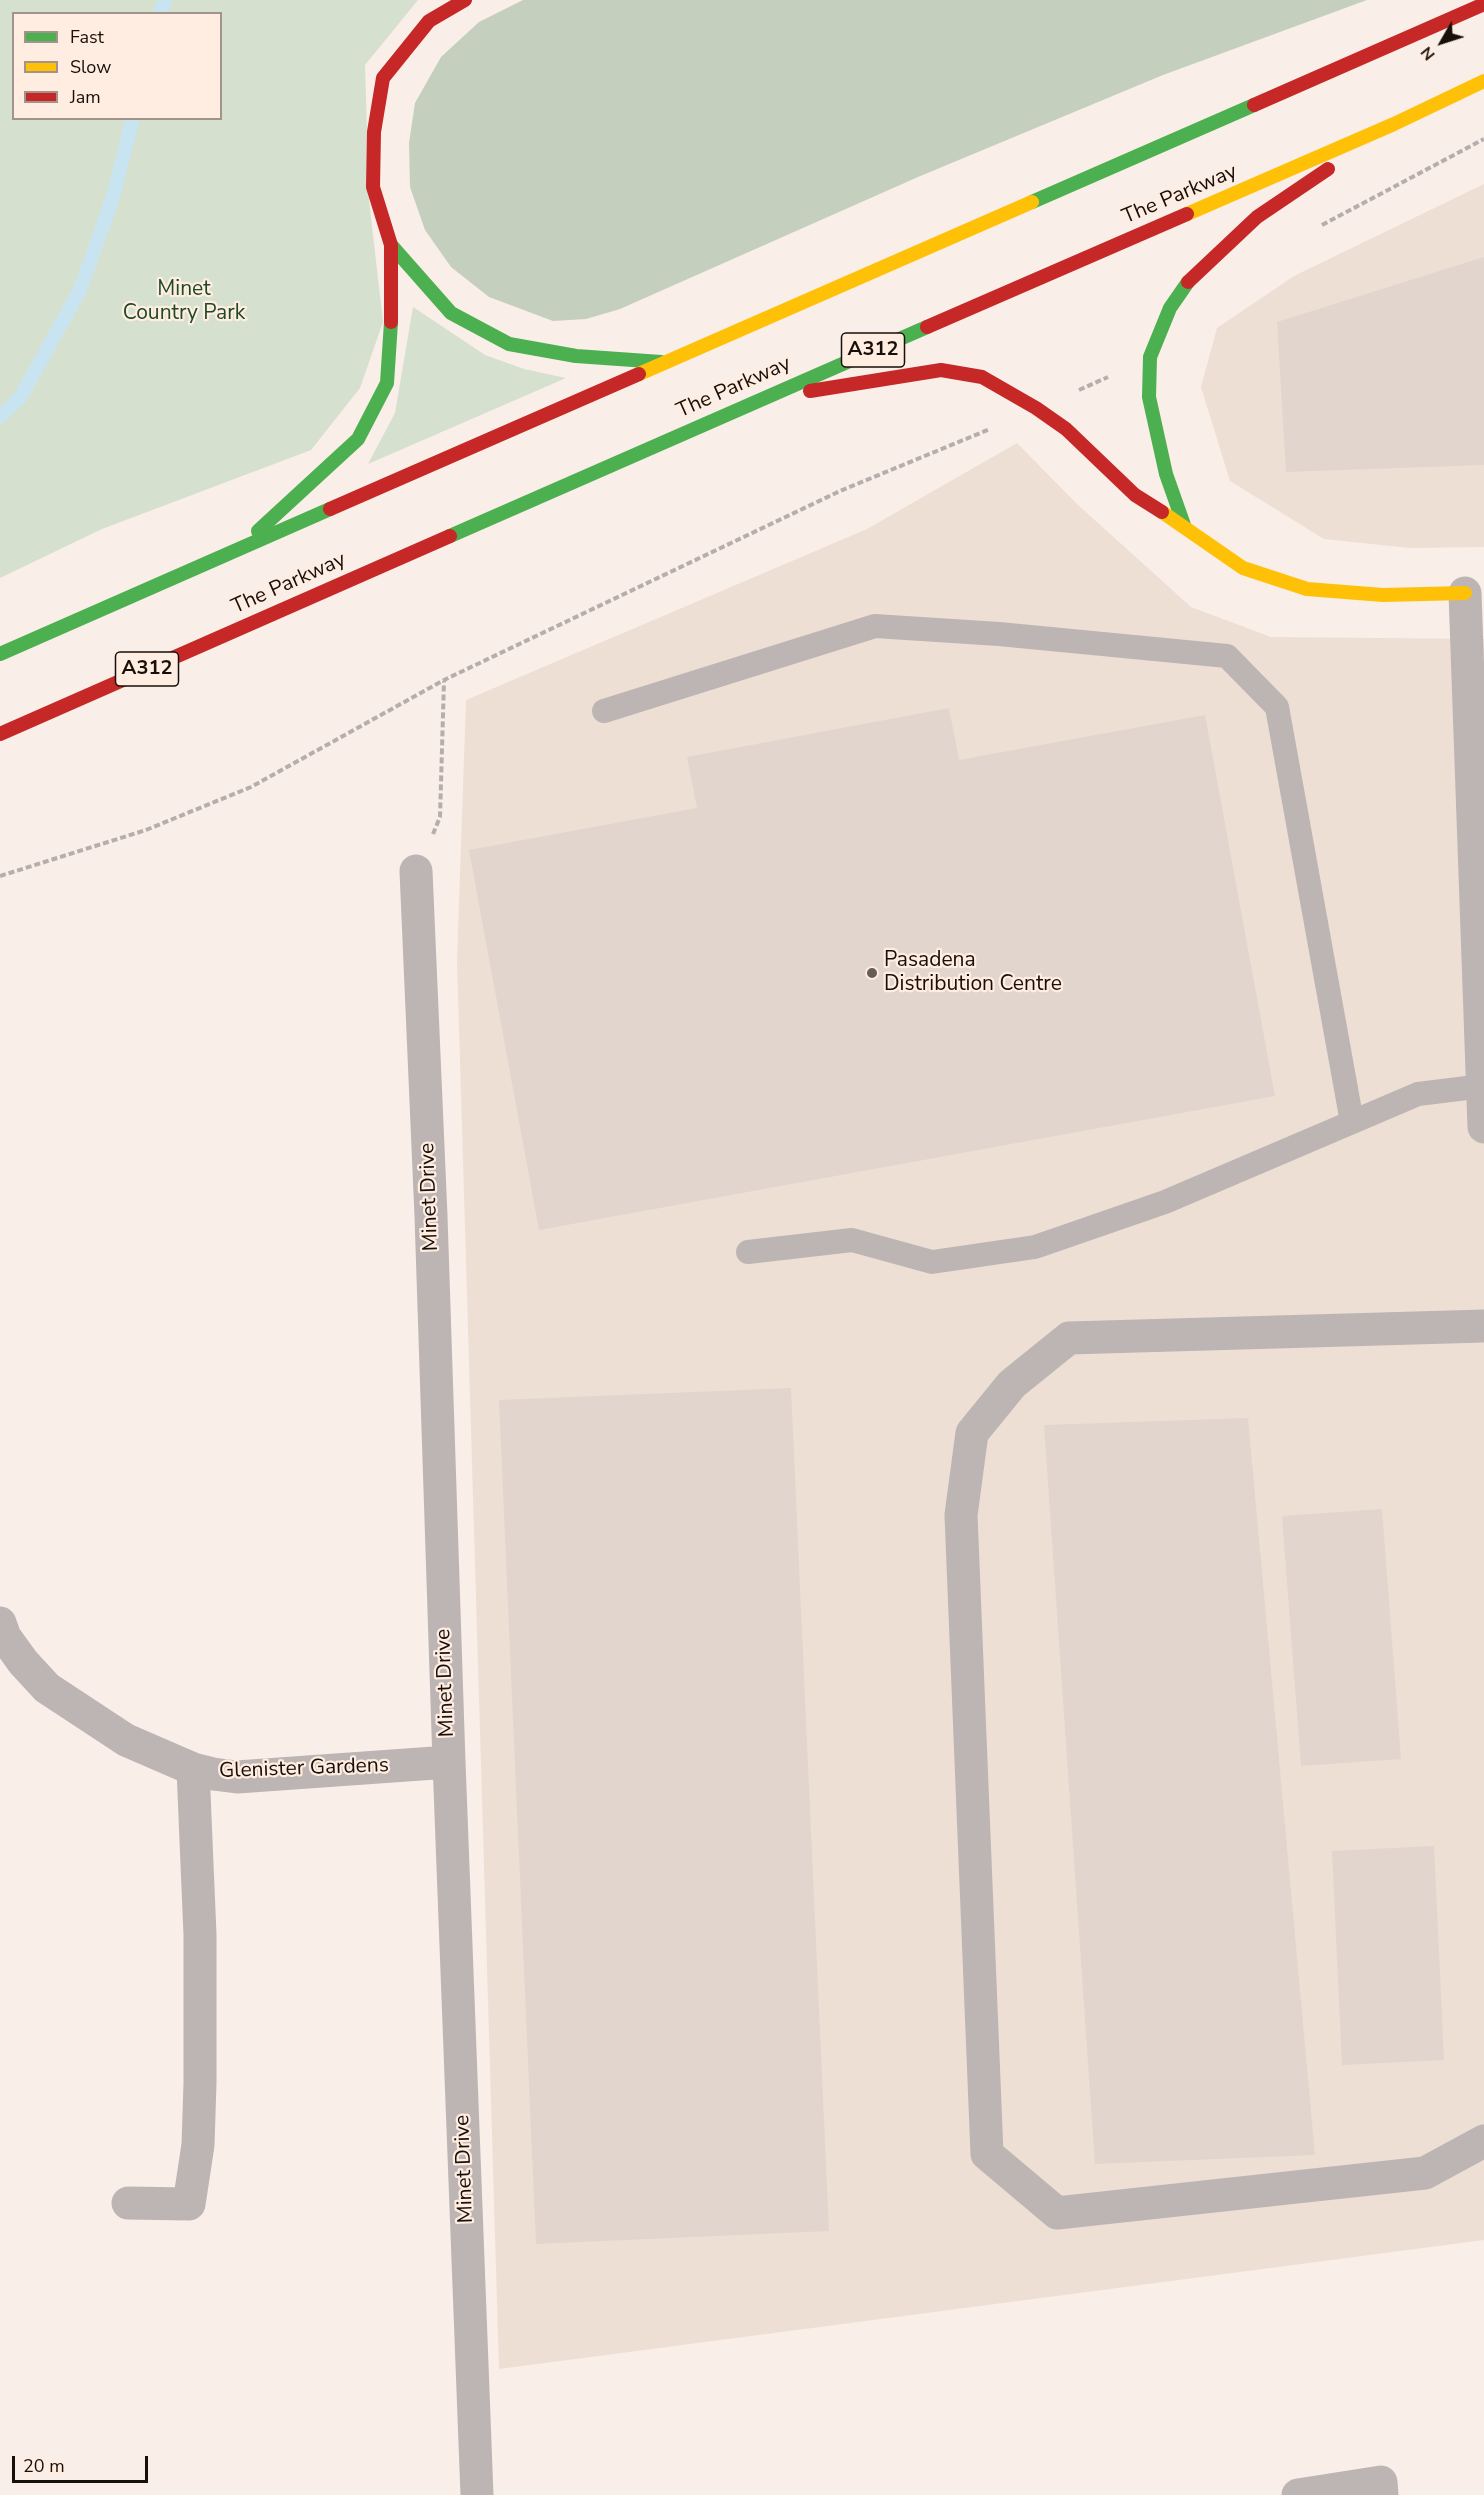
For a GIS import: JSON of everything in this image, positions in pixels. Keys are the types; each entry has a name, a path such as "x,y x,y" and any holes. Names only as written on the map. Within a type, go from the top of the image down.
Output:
{"highway":[{"path":"238,549 358,439 387,383 392,308 391,245 373,187 374,132 383,78 429,21 465,0"},
{"path":"0,654 1484,4"},
{"name":"The Parkway","path":"0,734 1394,124 1484,81"},
{"path":"1184,525 1166,474 1149,397 1150,357 1170,308 1192,276 1257,217 1394,124"},
{"path":"391,245 451,313 509,344 576,356 665,362"},
{"path":"764,398 941,370 982,377 1036,408 1066,429 1135,495 1184,525 1207,544 1243,568 1307,589 1383,595 1465,592"}],"street":[{"path":"1465,592 1484,1127"},
{"name":"Minet Drive","path":"416,871 432,1216 448,1762 477,2495"},
{"path":"1484,1326 1069,1338 1012,1384 972,1433 961,1515 987,2154 1057,2213 1425,2174 1484,2141"},
{"name":"Glenister Gardens","path":"0,1623 5,1637 23,1662 47,1688 126,1740 193,1769 237,1777 448,1762"},
{"path":"128,2203 189,2204 198,2145 199,1924 193,1769"},
{"path":"1298,2495 1381,2482 1382,2495"}],"lane":[{"path":"604,711 874,626 999,634 1227,656 1277,707 1352,1122"},
{"path":"748,1252 852,1240 932,1262 1035,1247 1165,1202 1418,1094 1483,1086"}],"path":[{"path":"1322,226 1484,139"},
{"path":"1069,394 1111,376"},
{"path":"0,876 146,830 251,787 444,681 840,491 998,426"},
{"path":"440,817 444,681"}],"shaded area":[{"path":"1484,184 1484,547 1410,548 1324,539 1230,481 1201,387 1217,328 1294,276"},
{"path":"1017,443 1077,504 1191,607 1271,637 1484,639 1484,2240 499,2369 457,960 466,700 867,529"}],"green space":[{"name":"Minet Country Park","path":"0,0 418,0 365,65 369,200 383,322 360,388 311,450 102,529 0,578"},
{"path":"523,0 1367,0 1163,75 918,177 620,309 586,319 553,321 489,297 451,267 425,230 410,187 409,143 415,103 441,57 479,22"},
{"path":"413,307 485,355 524,369 566,378 368,464 395,413"}],"building":[{"path":"1484,257 1484,465 1286,472 1277,322"},
{"name":"Pasadena Distribution Centre","path":"949,708 959,760 1205,715 1275,1096 539,1230 469,850 697,808 687,757"},
{"path":"791,1388 829,2231 536,2244 499,1400"},
{"path":"1248,1418 1315,2155 1095,2164 1044,1425"},
{"path":"1382,1509 1401,1759 1301,1766 1282,1516"},
{"path":"1434,1846 1444,2060 1342,2065 1332,1851"}],"waterway":[{"path":"161,12 165,0"},
{"path":"0,417 20,398 80,290 113,197 132,120"}],"traffic: fast":[{"path":"1032,202 1254,105"},
{"path":"391,245 451,313 509,344 576,356 661,362"},
{"path":"1184,525 1166,474 1149,397 1150,357 1170,308 1188,282"},
{"path":"258,531 358,439 387,383 391,322"},
{"path":"450,536 927,327"},
{"path":"0,654 330,509"}],"traffic: slow":[{"path":"1187,214 1394,124 1484,81"},
{"path":"639,374 1032,202"},
{"path":"1162,512 1243,568 1307,589 1383,595 1465,593"}],"traffic: jam":[{"path":"391,322 391,245 373,187 374,132 383,78 429,21 465,0"},
{"path":"1254,105 1484,4"},
{"path":"1188,282 1257,217 1328,169"},
{"path":"927,327 1187,214"},
{"path":"810,391 941,370 982,377 1036,408 1066,429 1135,495 1162,512"},
{"path":"330,509 639,374"},
{"path":"0,734 450,536"}],"place":[{"name":"Pasadena Distribution Centre","path":"872,973"}]}
